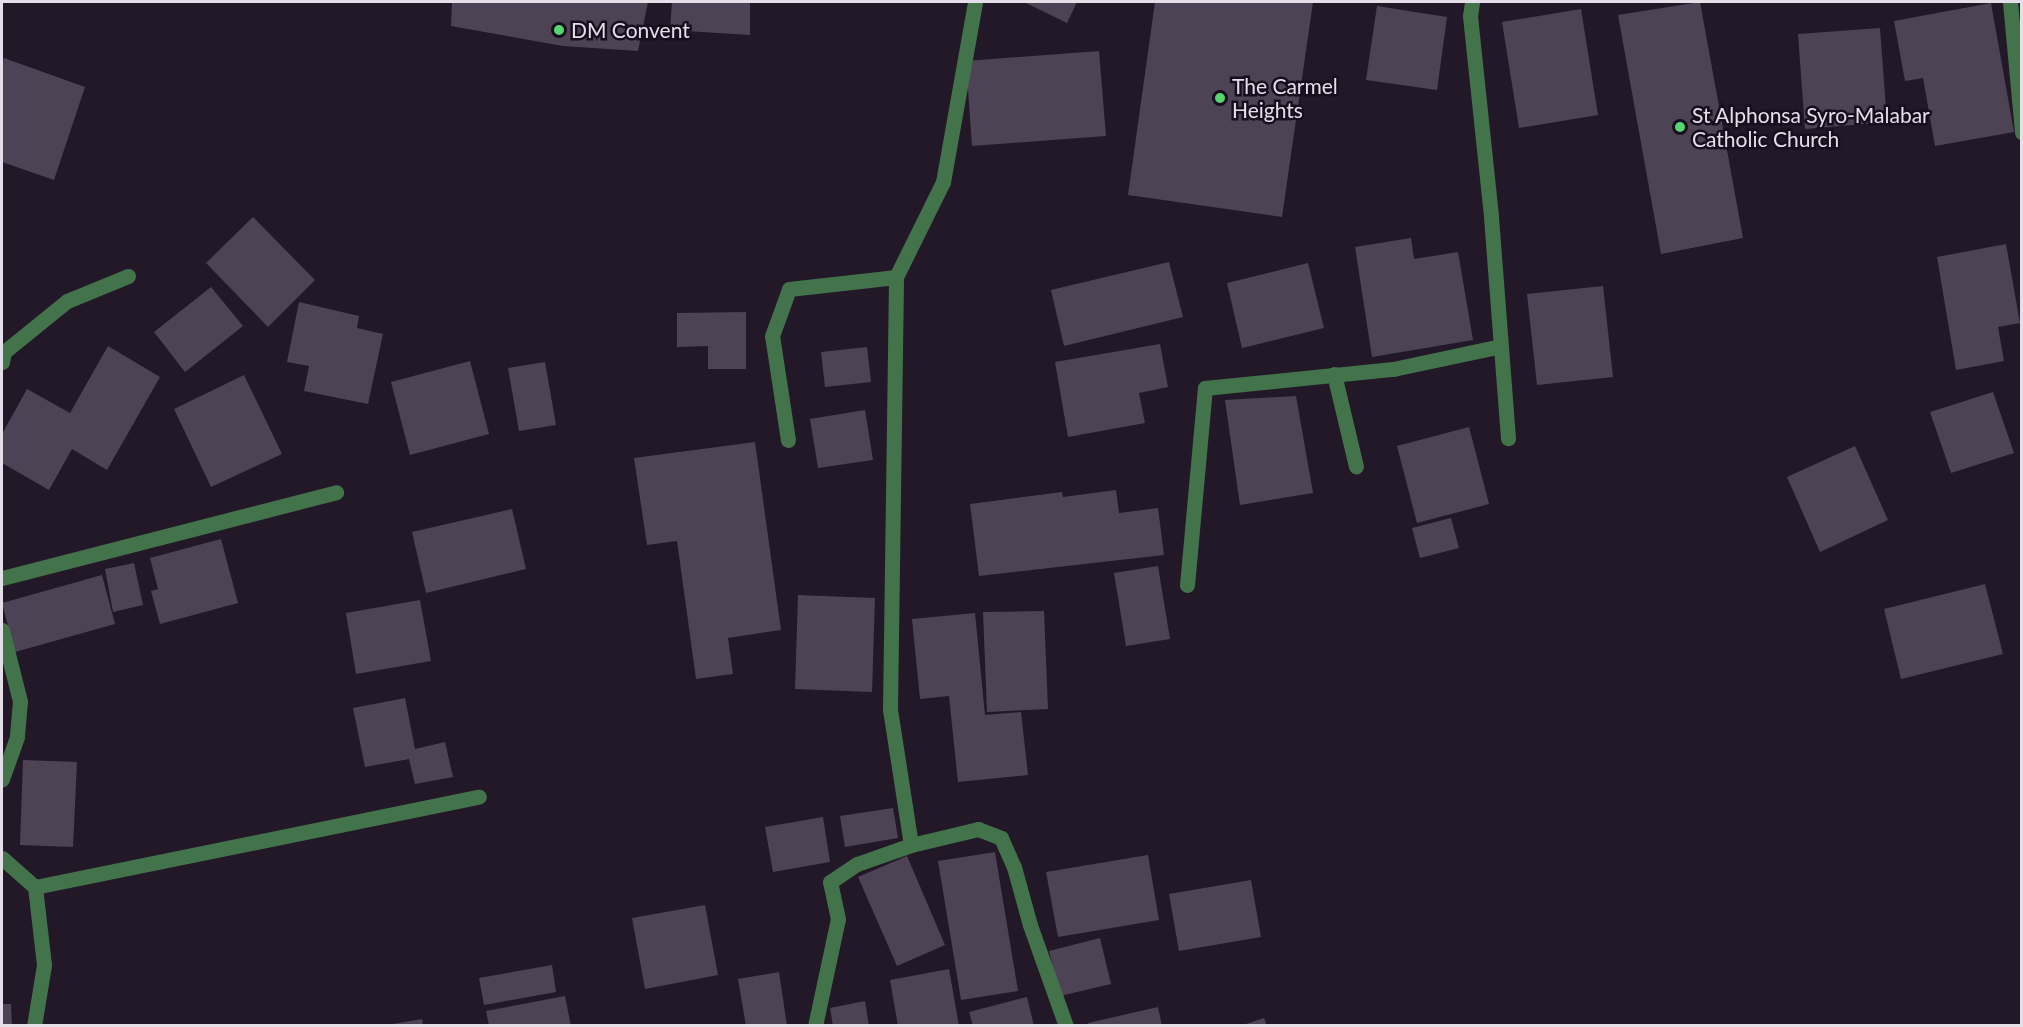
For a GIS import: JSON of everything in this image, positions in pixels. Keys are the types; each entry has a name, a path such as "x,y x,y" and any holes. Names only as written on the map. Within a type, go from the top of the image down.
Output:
{"street":[{"path":"911,845 890,710 896,277 943,182 975,2"},
{"path":"1472,2 1470,16 1508,438"},
{"path":"2010,2 2022,132"},
{"path":"2,362 4,352 68,301 128,276"},
{"path":"788,440 772,336 789,289 896,277"},
{"path":"1187,585 1205,388 1393,369 1501,346"},
{"path":"1334,374 1356,466"},
{"path":"2,578 336,492"},
{"path":"2,630 20,701 17,737 2,779"},
{"path":"35,887 479,797"},
{"path":"815,1026 838,919 830,882 857,864 911,845 978,829 1001,838 1014,867 1030,925 1066,1026"},
{"path":"2,858 35,887 44,965 34,1026"}],"building":[{"name":"DM Convent","path":"452,2 648,2 638,51 563,46 451,26"},
{"name":"DM Convent","path":"672,2 750,2 750,35 670,30"},
{"path":"1024,2 1077,2 1067,23"},
{"name":"The Carmel Heights","path":"1155,2 1313,2 1282,217 1128,195"},
{"name":"St Alphonsa Syro-Malabar Catholic Church","path":"1700,2 1743,238 1661,254 1618,15"},
{"path":"1991,3 2014,132 1935,146 1923,78 1905,81 1894,21"},
{"path":"1377,6 1447,17 1437,90 1366,80"},
{"path":"1581,9 1598,115 1519,128 1502,22"},
{"path":"1880,28 1887,122 1805,129 1798,34"},
{"path":"1099,51 1106,136 972,146 966,61"},
{"path":"4,58 85,87 54,180 2,162 2,66"},
{"path":"253,217 315,280 268,327 206,263"},
{"path":"1411,238 1414,259 1458,252 1473,340 1372,357 1355,247"},
{"path":"2006,244 2020,323 1998,327 2004,361 1956,370 1937,257"},
{"path":"1169,262 1183,317 1064,346 1051,290"},
{"path":"1308,263 1324,328 1242,348 1227,283"},
{"path":"1603,286 1613,377 1537,385 1527,294"},
{"path":"211,287 243,326 185,372 154,332"},
{"path":"299,302 359,316 357,328 383,334 368,404 304,391 309,366 287,362"},
{"path":"746,312 746,369 708,369 708,346 677,347 677,313"},
{"path":"1160,344 1168,387 1139,393 1145,423 1068,437 1055,362"},
{"path":"108,346 160,377 107,470 72,449 49,490 2,463 2,434 27,389 70,413"},
{"path":"867,347 871,382 825,387 821,352"},
{"path":"470,361 489,434 410,455 391,382"},
{"path":"545,362 556,425 519,431 508,368"},
{"path":"244,375 282,454 211,487 174,409"},
{"path":"1993,392 2014,453 1951,473 1930,412"},
{"path":"1296,396 1313,493 1240,505 1225,400"},
{"path":"865,410 873,460 818,468 810,419"},
{"path":"1469,427 1489,504 1417,523 1397,446"},
{"path":"755,442 781,630 728,638 733,674 696,679 677,541 647,545 634,458"},
{"path":"1855,446 1888,520 1820,552 1787,477"},
{"path":"1116,490 1119,513 1158,508 1164,555 979,576 970,504 1062,492 1063,497"},
{"path":"512,509 526,569 426,593 412,532"},
{"path":"1451,518 1459,548 1420,558 1412,528"},
{"path":"221,539 238,603 160,624 151,591 158,589 150,558"},
{"path":"134,563 143,605 113,612 105,569"},
{"path":"1158,566 1170,639 1126,646 1114,573"},
{"path":"102,575 115,624 15,652 2,603"},
{"path":"1985,584 2003,654 1901,679 1884,609"},
{"path":"798,595 875,598 872,692 795,689"},
{"path":"420,600 431,661 356,674 346,613"},
{"path":"1044,611 1048,709 987,712 983,612"},
{"path":"975,613 985,715 1021,712 1028,775 958,782 949,696 920,699 912,619"},
{"path":"405,698 415,749 445,742 453,777 415,784 409,759 365,767 353,708"},
{"path":"23,760 77,762 73,847 20,845"},
{"path":"893,808 898,838 845,847 840,816"},
{"path":"823,817 830,862 773,872 765,827"},
{"path":"995,852 1018,991 961,1000 938,861"},
{"path":"1148,855 1159,920 1058,937 1046,872"},
{"path":"907,856 945,945 897,966 858,877"},
{"path":"1251,880 1261,937 1179,951 1169,894"},
{"path":"705,905 718,975 645,989 632,918"},
{"path":"1100,938 1111,984 1060,996 1049,951"},
{"path":"552,965 556,992 484,1005 479,978"},
{"path":"949,969 959,1026 898,1026 890,980"},
{"path":"779,972 787,1026 746,1026 738,979"},
{"path":"565,996 571,1026 489,1026 486,1011"},
{"path":"1027,997 1034,1026 973,1026 969,1012"},
{"path":"865,1001 869,1026 833,1026 830,1008"},
{"path":"2,1004 11,1004 12,1026 2,1026"},
{"path":"1158,1007 1162,1026 1088,1026 1088,1023"},
{"path":"1264,1018 1267,1026 1243,1026 1243,1025"},
{"path":"422,1019 423,1026 394,1026 393,1024"}],"place":[{"name":"DM Convent","path":"559,30"},
{"name":"The Carmel Heights","path":"1220,98"},
{"name":"St Alphonsa Syro-Malabar Catholic Church","path":"1680,127"}]}
